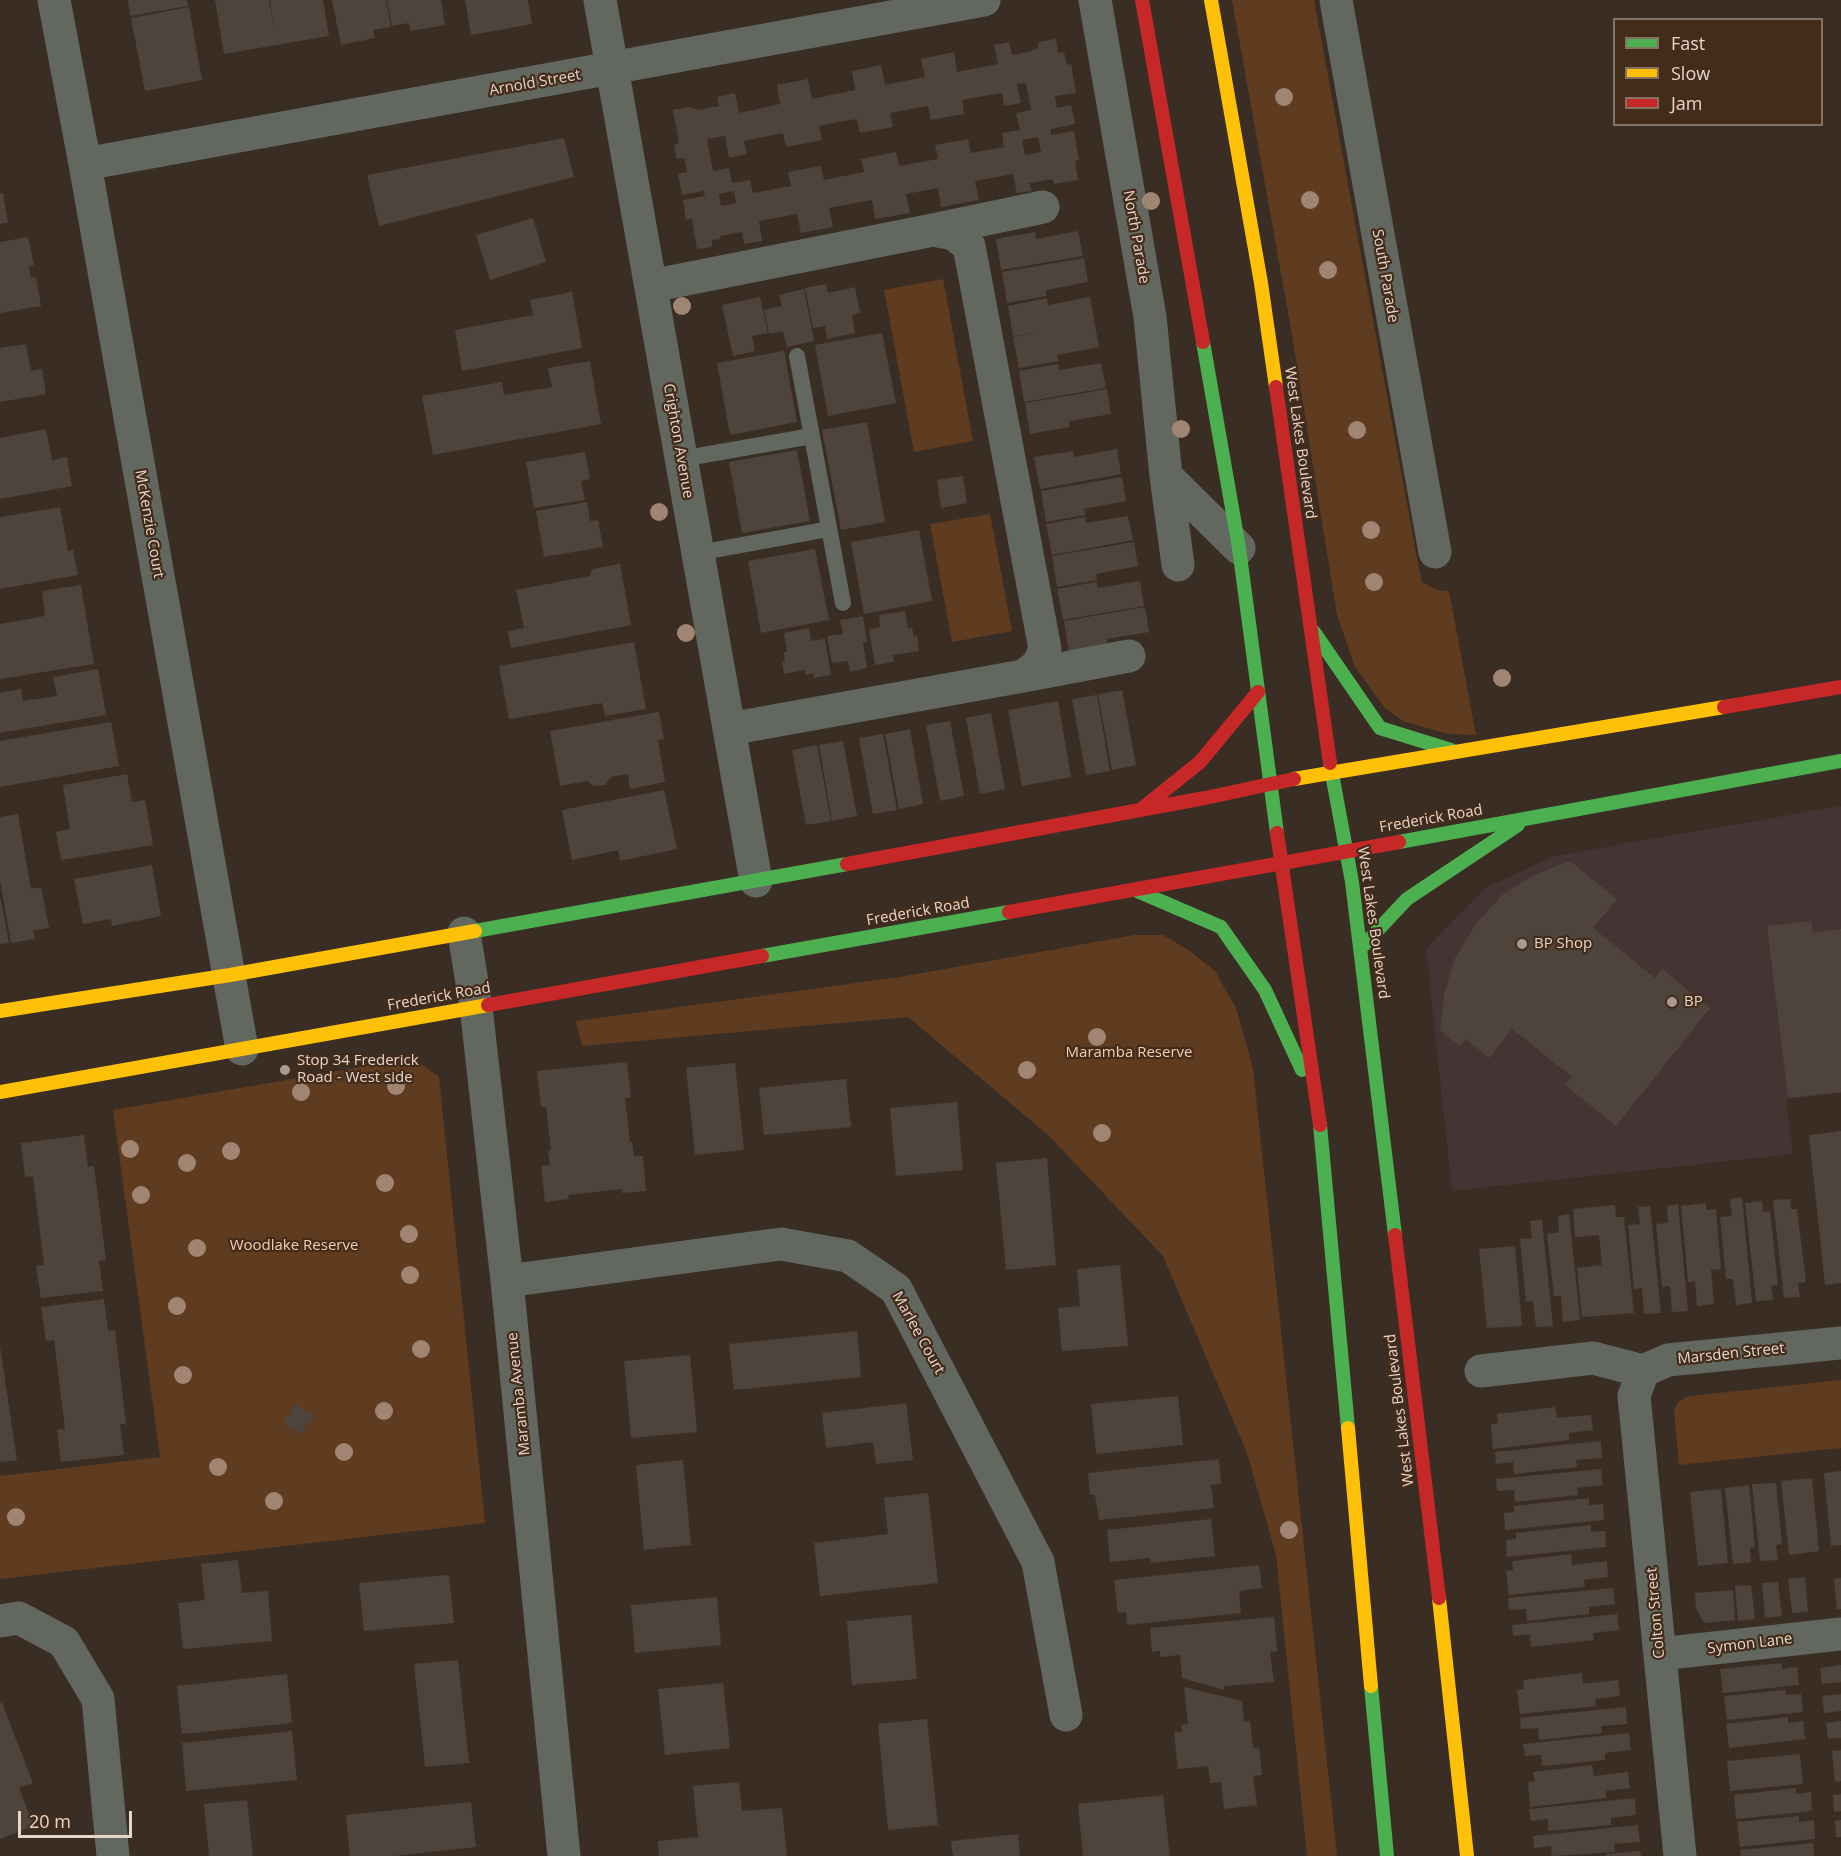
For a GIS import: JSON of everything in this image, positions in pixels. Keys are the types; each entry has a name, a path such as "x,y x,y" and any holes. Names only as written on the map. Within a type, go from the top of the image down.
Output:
{"main road":[{"path":"1142,0 1239,548 1288,914 1318,1104 1387,1856"},
{"name":"West Lakes Boulevard","path":"1211,0 1262,283 1309,625 1361,948 1434,1552 1467,1856"},
{"path":"1309,625 1380,728 1456,751"},
{"path":"0,1011 230,975 756,881 1270,783 1841,687"},
{"path":"1141,809 1200,762 1258,692"},
{"name":"Frederick Road","path":"0,1092 1135,890 1841,761"},
{"path":"1361,948 1407,899 1527,819"},
{"path":"1135,890 1221,927 1264,990 1318,1104"}],"street":[{"name":"McKenzie Court","path":"54,0 242,1049"},
{"name":"Crighton Avenue","path":"600,0 756,881"},
{"name":"Arnold Street","path":"85,164 984,0"},
{"name":"North Parade","path":"1095,0 1150,317 1166,476 1178,565"},
{"name":"South Parade","path":"1336,0 1435,552"},
{"path":"651,286 1043,207"},
{"path":"933,230 954,234 969,246 1046,649 1038,665 1023,676"},
{"path":"1166,476 1239,548"},
{"path":"729,729 1129,656"},
{"name":"Maramba Avenue","path":"464,933 476,1007 507,1281 564,1856"},
{"name":"Marlee Court","path":"507,1281 781,1244 848,1256 896,1289 1038,1562 1066,1715"},
{"name":"Marsden Street","path":"1643,1371 1668,1360 1841,1343"},
{"path":"1481,1371 1593,1358 1643,1371"},
{"name":"Colton Street","path":"1643,1371 1634,1396 1680,1856"},
{"path":"0,1621 20,1618 64,1642 98,1699 114,1856"},
{"name":"Symon Lane","path":"1660,1654 1841,1634"}],"lane":[{"path":"797,356 843,603"},
{"path":"681,459 812,436"},
{"path":"698,554 829,529"}],"shaded area":[{"path":"1841,806 1841,1093 1786,1099 1793,1154 1452,1191 1426,949 1487,887 1554,856"}],"green space":[{"path":"1232,0 1314,0 1422,582 1437,590 1449,591 1476,735 1448,734 1403,721 1385,708 1355,667 1337,615 1291,329"},
{"path":"943,279 973,441 914,452 884,290"},
{"path":"990,514 1012,631 952,642 930,524"},
{"name":"Maramba Reserve","path":"1134,935 1163,935 1187,949 1215,971 1236,1008 1253,1068 1337,1856 1307,1856 1276,1555 1247,1453 1163,1256 1048,1135 908,1017 582,1046 576,1021 900,977"},
{"name":"Woodlake Reserve","path":"413,1058 439,1077 485,1523 0,1579 0,1476 160,1457 113,1110"},
{"path":"1841,1380 1841,1448 1679,1465 1674,1411 1678,1402 1689,1396"}],"building":[{"path":"128,0 187,0 188,6 130,16"},
{"path":"215,0 269,0 274,29 270,0 323,0 329,36 224,54"},
{"path":"332,0 386,0 391,27 373,30 375,38 341,45"},
{"path":"387,0 441,0 445,25 411,31 409,23 392,26"},
{"path":"465,0 528,0 532,24 471,35"},
{"path":"189,7 202,80 145,91 131,18"},
{"path":"1056,39 1058,53 1064,52 1067,65 1071,64 1076,93 1055,96 1057,108 1071,105 1075,124 1051,129 1051,135 1074,131 1079,160 1075,161 1078,180 1054,184 1053,179 1029,183 1032,191 1017,193 1013,174 975,181 979,200 941,207 938,188 906,194 910,213 875,219 872,200 829,208 833,227 801,233 797,214 759,221 762,241 744,244 742,232 720,236 721,239 712,240 712,247 697,249 692,219 686,220 683,200 705,196 704,191 682,195 678,174 687,172 684,158 677,159 674,145 679,143 673,110 689,107 698,110 719,106 717,97 735,93 739,113 780,104 777,85 808,79 812,99 855,90 852,71 881,65 885,85 925,77 921,59 954,52 957,72 998,64 994,45 1009,42 1012,55 1029,52 1039,47 1038,42","holes":["1026,83 1031,110 1016,113 1020,130 1002,133 1004,147 971,153 968,139 935,145 938,159 899,166 896,152 861,159 864,172 824,180 821,166 788,172 791,186 753,193 750,180 732,183 729,168 713,171 707,139 725,136 729,158 747,154 744,141 783,133 786,147 822,140 819,126 838,122 857,119 860,133 893,127 890,113 911,109 928,106 931,120 964,114 962,100 983,96 1002,93 1004,106 1021,103 1017,84","1038,137 1041,152 1025,155 1022,140","734,191 736,203 721,206 719,194"]},
{"path":"564,138 574,177 379,226 367,175"},
{"path":"3,193 8,223 0,224 0,194"},
{"path":"533,218 546,262 490,280 476,235"},
{"path":"1078,231 1083,256 1001,270 996,239 1035,232 1036,239"},
{"path":"28,237 34,265 29,266 31,278 36,277 41,306 0,313 0,242"},
{"path":"1084,258 1088,282 1046,290 1046,296 1007,303 1002,272"},
{"path":"826,284 828,293 855,287 860,313 852,315 855,333 827,339 825,326 813,328 805,288"},
{"path":"804,289 814,341 787,347 783,331 769,334 764,310 782,306 779,295"},
{"path":"572,292 582,348 462,371 455,330 533,315 530,300"},
{"path":"760,297 768,333 752,336 755,351 733,356 722,305"},
{"path":"1090,297 1099,347 1057,355 1058,361 1019,368 1013,337 1041,331 1013,336 1008,306 1047,298 1048,305"},
{"path":"882,333 896,403 828,416 815,345"},
{"path":"26,344 31,371 42,369 46,394 0,402 0,348"},
{"path":"784,351 797,422 730,435 717,363"},
{"path":"590,361 601,424 433,455 422,396 502,382 504,395 552,387 548,368"},
{"path":"1101,363 1106,388 1024,402 1019,371 1058,364 1059,370"},
{"path":"1107,389 1111,414 1069,421 1069,427 1030,434 1025,403"},
{"path":"867,422 885,522 841,530 822,430"},
{"path":"46,429 52,460 67,457 72,486 0,499 0,438"},
{"path":"1117,449 1121,474 1040,489 1034,457 1073,451 1074,457"},
{"path":"797,450 810,521 742,533 729,462"},
{"path":"585,452 590,479 581,481 585,500 534,508 526,462"},
{"path":"963,476 967,503 941,508 937,480"},
{"path":"1122,477 1126,501 1084,509 1085,515 1046,522 1041,491"},
{"path":"587,502 590,521 598,520 603,547 544,557 536,511"},
{"path":"60,507 68,551 73,550 78,575 0,589 0,517"},
{"path":"1128,516 1133,540 1052,555 1046,524 1085,517 1086,523"},
{"path":"919,530 932,601 864,614 851,542"},
{"path":"1134,542 1138,566 1096,574 1097,580 1057,587 1052,556"},
{"path":"815,549 829,620 761,633 748,561"},
{"path":"620,564 631,625 511,648 508,631 524,628 516,590 590,576 592,569"},
{"path":"1140,581 1144,606 1063,620 1057,589 1096,582 1098,588"},
{"path":"81,585 94,664 0,679 0,624 45,616 42,591"},
{"path":"1145,607 1149,632 1107,639 1108,646 1069,653 1064,621"},
{"path":"905,611 908,629 912,628 914,637 917,636 919,651 893,655 894,662 875,665 869,629 880,627 879,615"},
{"path":"863,616 867,642 863,643 867,668 850,672 848,661 832,663 827,636 843,634 840,620"},
{"path":"809,628 811,641 825,639 831,675 814,678 813,673 805,675 805,670 784,674 782,662 785,661 784,652 787,652 784,633"},
{"path":"634,642 646,709 605,716 602,703 509,719 499,666"},
{"path":"98,669 106,715 0,733 0,693 21,689 23,701 57,696 53,677"},
{"path":"1122,690 1136,765 1112,770 1098,694"},
{"path":"1097,695 1110,771 1086,775 1072,699"},
{"path":"1058,701 1071,777 1022,786 1008,710"},
{"path":"659,712 664,739 658,740 665,782 630,789 628,774 611,777 605,785 594,786 587,781 560,786 550,731"},
{"path":"991,713 1005,789 980,794 966,718"},
{"path":"950,721 964,796 940,801 926,725"},
{"path":"111,722 119,766 0,787 0,741"},
{"path":"910,729 923,804 899,809 885,734"},
{"path":"883,734 897,810 873,814 859,738"},
{"path":"843,741 857,816 832,821 819,745"},
{"path":"817,745 831,821 806,825 792,750"},
{"path":"127,774 132,802 145,800 153,845 61,860 56,832 70,829 63,785"},
{"path":"664,790 677,849 620,861 618,850 572,860 562,810"},
{"path":"18,814 31,889 41,887 49,928 33,930 35,939 11,943 0,880 0,817"},
{"path":"1570,861 1617,899 1593,928 1655,978 1662,969 1710,1008 1616,1126 1565,1085 1572,1077 1512,1029 1489,1058 1466,1039 1460,1047 1440,1030 1444,995 1454,960 1476,924 1503,894 1536,874"},
{"path":"152,865 161,916 112,926 111,919 83,924 74,879"},
{"path":"0,900 9,943 0,944"},
{"path":"1811,921 1813,933 1841,929 1841,1092 1788,1098 1767,926"},
{"path":"627,1062 631,1098 625,1098 630,1142 632,1142 634,1156 643,1156 646,1191 622,1193 622,1189 568,1195 569,1199 545,1202 541,1166 550,1165 548,1151 551,1150 546,1107 541,1107 537,1071"},
{"path":"735,1063 744,1150 695,1155 686,1068"},
{"path":"846,1079 851,1127 764,1135 759,1088"},
{"path":"957,1102 963,1170 896,1176 890,1108"},
{"path":"1841,1131 1841,1283 1825,1285 1809,1135"},
{"path":"84,1135 88,1167 94,1166 106,1260 99,1261 103,1291 41,1298 36,1266 44,1265 33,1176 25,1177 21,1143"},
{"path":"1047,1158 1056,1265 1006,1270 996,1163"},
{"path":"1742,1197 1752,1303 1736,1305 1733,1279 1726,1279 1720,1217 1732,1216 1730,1199"},
{"path":"1790,1199 1791,1209 1797,1209 1806,1282 1798,1283 1800,1297 1784,1298 1773,1200"},
{"path":"1762,1201 1763,1212 1770,1211 1778,1285 1771,1286 1773,1300 1756,1301 1745,1203"},
{"path":"1706,1203 1706,1210 1716,1209 1721,1269 1711,1270 1714,1304 1697,1306 1695,1281 1688,1282 1681,1206"},
{"path":"1678,1204 1688,1311 1672,1312 1670,1286 1662,1287 1656,1224 1668,1223 1667,1206"},
{"path":"1615,1205 1616,1217 1624,1217 1634,1313 1582,1317 1577,1268 1602,1265 1599,1235 1575,1237 1573,1209"},
{"path":"1650,1206 1661,1313 1644,1314 1642,1288 1634,1289 1628,1225 1640,1224 1638,1207"},
{"path":"1569,1214 1580,1320 1563,1322 1561,1296 1554,1296 1547,1234 1559,1232 1558,1216"},
{"path":"1542,1220 1553,1326 1536,1327 1533,1301 1526,1302 1520,1239 1532,1238 1530,1221"},
{"path":"1515,1246 1522,1326 1487,1328 1479,1249"},
{"path":"1120,1265 1128,1346 1062,1351 1058,1308 1080,1306 1077,1269"},
{"path":"104,1299 108,1331 115,1330 126,1424 120,1424 124,1455 61,1462 57,1430 65,1429 54,1340 46,1341 41,1307"},
{"path":"857,1331 861,1377 734,1390 729,1344"},
{"path":"0,1346 17,1460 0,1462"},
{"path":"690,1355 697,1432 631,1438 624,1361"},
{"path":"1178,1396 1183,1445 1096,1454 1091,1404"},
{"path":"296,1403 314,1416 300,1435 283,1423"},
{"path":"906,1403 913,1460 876,1464 873,1442 826,1448 822,1413"},
{"path":"1555,1407 1557,1418 1591,1415 1593,1430 1569,1433 1569,1440 1493,1449 1491,1424 1498,1423 1497,1414"},
{"path":"1601,1441 1602,1458 1576,1460 1577,1467 1514,1474 1513,1462 1496,1464 1495,1452"},
{"path":"1219,1459 1221,1484 1211,1485 1214,1508 1099,1520 1095,1495 1090,1495 1088,1473"},
{"path":"683,1460 691,1545 644,1550 636,1465"},
{"path":"1601,1469 1603,1485 1577,1488 1578,1495 1515,1502 1514,1490 1497,1491 1496,1479"},
{"path":"1841,1471 1841,1545 1831,1546 1824,1473"},
{"path":"1812,1478 1819,1551 1789,1555 1781,1481"},
{"path":"1776,1483 1782,1544 1776,1545 1778,1560 1760,1561 1752,1484"},
{"path":"1749,1485 1755,1547 1750,1548 1751,1562 1733,1564 1725,1488"},
{"path":"1721,1489 1728,1563 1698,1566 1690,1492"},
{"path":"928,1493 938,1583 820,1596 814,1543 888,1534 884,1498"},
{"path":"1589,1498 1589,1505 1603,1504 1604,1520 1505,1530 1504,1513 1514,1512 1514,1506"},
{"path":"1211,1519 1215,1556 1151,1563 1150,1558 1110,1562 1107,1530"},
{"path":"1591,1525 1591,1532 1605,1531 1606,1547 1507,1557 1506,1540 1516,1539 1516,1533"},
{"path":"1571,1554 1572,1565 1607,1561 1608,1577 1584,1580 1585,1587 1509,1595 1506,1571 1513,1570 1512,1561"},
{"path":"238,1560 242,1593 268,1591 272,1641 183,1649 178,1603 205,1600 201,1564"},
{"path":"1259,1565 1262,1588 1239,1591 1241,1613 1127,1625 1126,1612 1118,1613 1114,1580"},
{"path":"449,1575 454,1623 364,1631 359,1583"},
{"path":"1805,1577 1808,1612 1792,1613 1788,1579"},
{"path":"1841,1578 1841,1609 1837,1610 1834,1579"},
{"path":"1778,1582 1782,1616 1765,1618 1762,1583"},
{"path":"1751,1585 1755,1619 1738,1621 1735,1586"},
{"path":"1613,1588 1615,1604 1589,1607 1589,1614 1527,1621 1526,1609 1509,1610 1508,1598"},
{"path":"1733,1590 1735,1620 1704,1623 1696,1608 1695,1593"},
{"path":"717,1597 721,1645 635,1653 631,1605"},
{"path":"1617,1614 1619,1630 1593,1633 1594,1640 1531,1647 1530,1634 1513,1636 1512,1625"},
{"path":"911,1615 917,1679 852,1685 847,1621"},
{"path":"1274,1617 1277,1651 1270,1652 1274,1682 1224,1686 1224,1690 1182,1678 1180,1655 1160,1657 1160,1651 1152,1652 1150,1628"},
{"path":"458,1660 469,1763 425,1767 414,1664"},
{"path":"1782,1663 1782,1669 1797,1667 1799,1685 1723,1693 1720,1669"},
{"path":"1841,1665 1841,1682 1822,1684 1820,1668"},
{"path":"1582,1673 1583,1684 1618,1680 1620,1696 1595,1699 1596,1706 1520,1714 1517,1690 1524,1689 1523,1680"},
{"path":"287,1674 292,1723 182,1734 177,1686"},
{"path":"723,1683 730,1748 665,1755 658,1689"},
{"path":"1184,1687 1242,1701 1244,1722 1250,1721 1253,1748 1259,1747 1262,1775 1253,1776 1257,1805 1224,1809 1221,1782 1210,1783 1208,1766 1178,1769 1174,1732 1182,1732 1181,1725 1188,1724"},
{"path":"1786,1690 1786,1695 1801,1694 1803,1712 1727,1720 1724,1696"},
{"path":"1841,1694 1841,1711 1824,1713 1822,1696"},
{"path":"0,1703 2,1703 33,1783 19,1788 34,1826 0,1839"},
{"path":"1626,1707 1627,1724 1601,1726 1602,1733 1539,1740 1538,1728 1521,1729 1520,1718"},
{"path":"1788,1717 1788,1723 1803,1721 1805,1739 1729,1748 1726,1724"},
{"path":"927,1719 938,1825 888,1830 878,1724"},
{"path":"1841,1721 1841,1738 1828,1739 1826,1723"},
{"path":"292,1731 297,1780 186,1791 182,1743"},
{"path":"1629,1733 1631,1750 1605,1753 1605,1760 1542,1766 1541,1755 1525,1756 1523,1744"},
{"path":"1841,1750 1841,1781 1835,1782 1832,1751"},
{"path":"1800,1754 1803,1784 1730,1791 1727,1761"},
{"path":"1592,1765 1594,1776 1628,1772 1630,1788 1606,1791 1606,1798 1530,1807 1528,1782 1535,1781 1533,1772"},
{"path":"739,1782 742,1811 782,1808 787,1856 659,1856 658,1841 698,1837 693,1786"},
{"path":"1796,1788 1796,1794 1811,1792 1812,1811 1736,1819 1734,1795"},
{"path":"1841,1794 1841,1811 1834,1812 1833,1795"},
{"path":"1163,1795 1170,1856 1083,1856 1078,1804"},
{"path":"1635,1798 1636,1815 1611,1818 1611,1825 1548,1831 1548,1819 1531,1821 1529,1809"},
{"path":"247,1800 253,1856 209,1856 204,1804"},
{"path":"471,1802 476,1847 394,1856 350,1856 346,1815"},
{"path":"1799,1816 1799,1822 1814,1820 1815,1839 1740,1847 1737,1822"},
{"path":"1841,1820 1841,1837 1836,1837 1835,1821"},
{"path":"1638,1825 1640,1842 1614,1844 1615,1852 1552,1856 1551,1846 1534,1848 1533,1836"},
{"path":"1018,1834 1020,1856 953,1856 951,1841"},
{"path":"1813,1843 1814,1856 1741,1856 1740,1850"},
{"path":"1640,1851 1641,1856 1606,1856 1605,1854"}],"traffic: fast":[{"path":"1203,342 1239,548 1277,833"},
{"path":"1314,632 1380,728 1451,750"},
{"path":"1399,842 1841,761"},
{"path":"1330,763 1352,882 1395,1235"},
{"path":"1361,948 1407,899 1518,825"},
{"path":"475,931 847,864"},
{"path":"1135,890 1221,927 1265,990 1302,1070"},
{"path":"762,956 1009,912"},
{"path":"1320,1125 1348,1428"},
{"path":"1371,1686 1387,1856"}],"traffic: slow":[{"path":"1211,0 1261,283 1276,387"},
{"path":"1294,779 1724,707"},
{"path":"0,1011 230,975 475,931"},
{"path":"0,1092 488,1005"},
{"path":"1348,1428 1371,1686"},
{"path":"1439,1598 1467,1856"}],"traffic: jam":[{"path":"1142,0 1203,342"},
{"path":"1276,387 1330,763"},
{"path":"1724,707 1841,687"},
{"path":"1144,807 1200,762 1258,692"},
{"path":"847,864 1205,798 1294,779"},
{"path":"1277,833 1320,1125"},
{"path":"1009,912 1399,842"},
{"path":"488,1005 762,956"},
{"path":"1395,1235 1439,1598"}],"place":[{"name":"BP Shop","path":"1522,944"},
{"name":"BP","path":"1672,1002"},
{"name":"Stop 34 Frederick Road - West side","path":"285,1070"}]}
